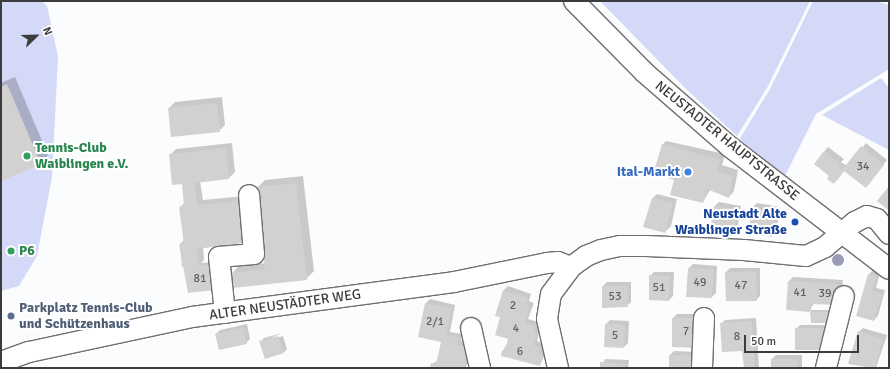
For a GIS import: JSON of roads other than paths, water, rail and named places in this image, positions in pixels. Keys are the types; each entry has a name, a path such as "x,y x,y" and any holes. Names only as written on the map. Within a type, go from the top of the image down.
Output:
{"street":[{"name":"NEUSTADTER HAUPTSTRASSE","path":"574,1 644,72 730,147 889,269"},
{"path":"225,313 219,258 254,254 249,195"},
{"path":"558,368 546,319 547,306 551,294 571,267 586,256 620,246 744,250 806,256 825,247 841,233 867,216 877,219 889,234"},
{"name":"ALTER NEUSTÄDTER WEG","path":"1,362 42,349 192,317 454,282 547,262 558,262 571,267"},
{"path":"826,368 844,296"},
{"path":"702,368 704,318"},
{"path":"471,328 480,368"}],"place":[{"name":"Tennis-Club Waiblingen e.V.","path":"27,156"},
{"name":"Ital-Markt","path":"688,172"},
{"name":"Neustadt Alte Waiblinger Straße","path":"795,222"},
{"name":"P6","path":"11,251"},
{"name":"Parkplatz Tennis-Club und Schützenhaus","path":"11,316"}]}
